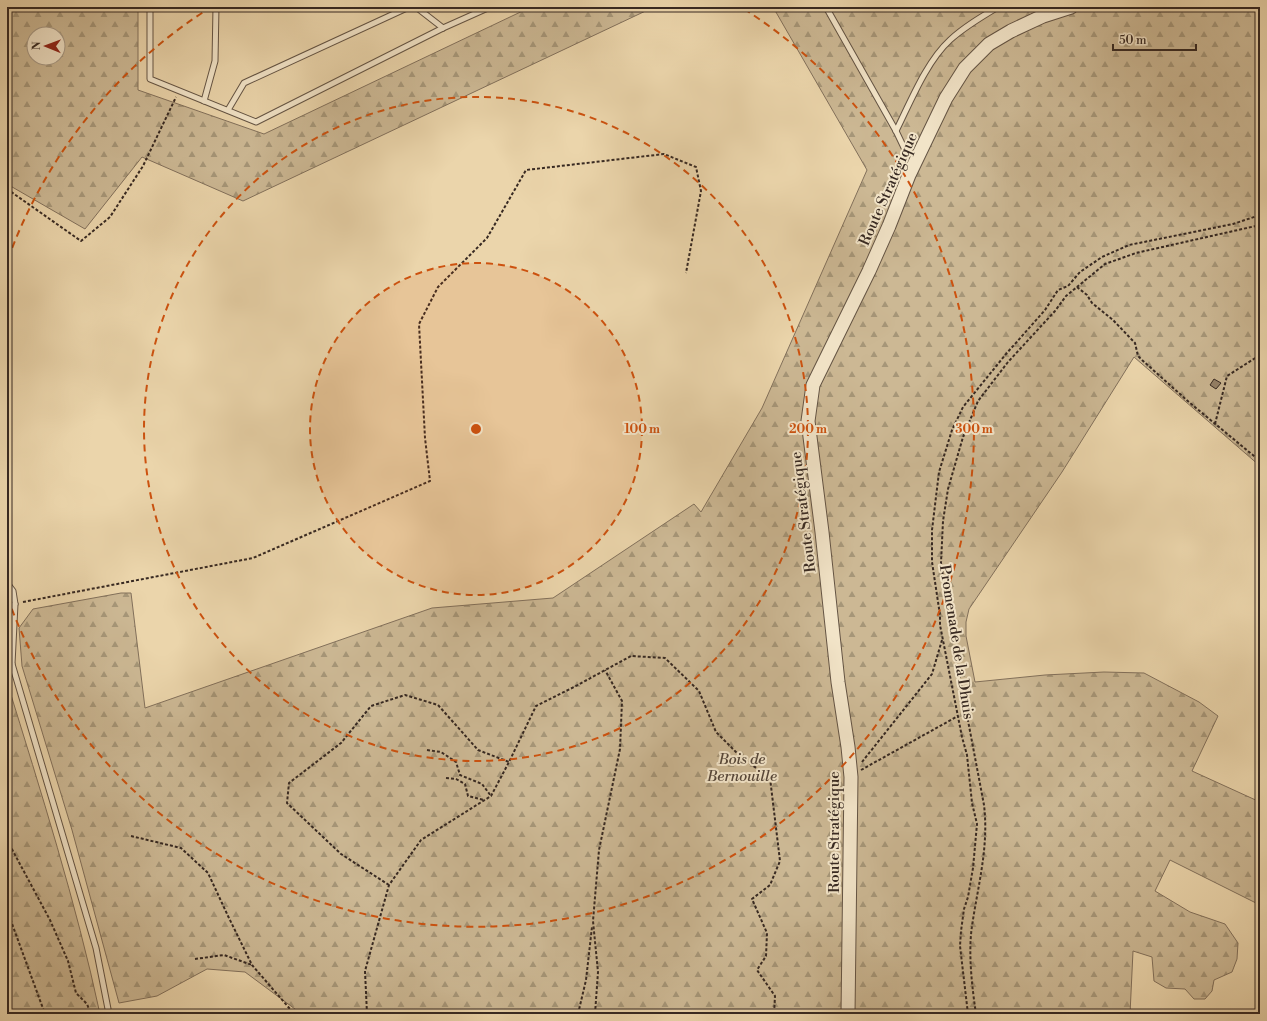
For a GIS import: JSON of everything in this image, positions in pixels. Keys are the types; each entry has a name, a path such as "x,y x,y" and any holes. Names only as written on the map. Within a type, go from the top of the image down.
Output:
{"street":[{"name":"Route Stratégique","path":"848,1014 851,775 838,682 822,532 808,421 813,385 869,271 909,175 946,98 965,68 989,44 1011,31 1043,16 1071,7"}],"lane":[{"path":"150,7 150,79 256,122 443,28 490,7"},
{"path":"204,101 215,61 216,7"},
{"path":"228,110 244,83 409,7"},
{"path":"416,7 443,28"},
{"path":"826,7 896,131 907,154"},
{"path":"896,131 930,63 948,41 974,20 998,7"},
{"path":"7,583 13,591 15,604 12,664 96,948 109,1014"},
{"path":"7,612 15,604"},
{"path":"7,658 12,664"}],"path":[{"path":"7,189 81,241 110,217 143,166 178,90"},
{"path":"15,604 253,558 430,481 425,438 419,324 438,287 487,238 526,170 664,154 696,167 701,191 686,273"},
{"name":"Promenade de la Dhuis","path":"968,1014 960,946 964,909 968,897 973,868 977,824 972,803 967,755 962,737 940,625 940,615 932,562 932,530 939,472 952,430 963,407 1006,354 1045,310 1058,290 1068,286 1080,272 1102,257 1129,245 1233,224 1260,215"},
{"name":"Promenade de la Dhuis","path":"976,1014 970,942 982,869 986,824 984,805 952,636 941,563 944,515 948,489 963,437 978,401 1008,362 1055,311 1066,296 1104,264 1136,253 1260,224"},
{"path":"1077,287 1087,295 1092,303 1113,320 1135,343 1138,356 1142,360 1260,461"},
{"path":"1215,424 1227,376 1260,355"},
{"path":"851,775 932,674 943,640"},
{"path":"367,1014 365,971 389,885 421,840 491,796 510,762 536,706 631,656 665,658 699,691 716,732 741,757 770,778 780,861 770,885 752,899 767,934 766,956 757,970 775,996 774,1014"},
{"path":"578,1014 586,980 599,850 620,750 622,701 604,670"},
{"path":"389,885 341,854 287,803 289,783 341,743 371,706 405,695 438,704 478,750 510,762"},
{"path":"851,775 958,716"},
{"path":"427,750 441,752 456,762 460,775 482,784 491,796"},
{"path":"446,778 456,779 465,784 468,796 484,800"},
{"path":"131,836 180,848 208,873 252,965 290,1009 290,1014"},
{"path":"7,840 50,920 68,961 76,993 87,1004 91,1014"},
{"path":"7,910 45,1014"},
{"path":"593,921 598,972 594,1014"},
{"path":"195,959 224,955 252,965"}],"green space":[{"path":"7,7 138,7 138,90 264,134 531,7 654,7 243,201 142,157 85,229 7,184"},
{"name":"Bois de Bernouille","path":"773,7 1260,7 1260,466 1134,357 1062,472 969,609 966,622 966,636 975,682 1045,675 1104,672 1144,673 1199,702 1218,716 1192,771 1260,802 1260,905 1170,860 1155,891 1190,912 1225,924 1238,943 1237,959 1232,972 1214,980 1212,991 1205,999 1194,999 1185,989 1166,988 1154,981 1152,957 1133,951 1130,1014 299,1014 299,1012 245,972 207,969 157,996 119,1003 72,830 22,666 19,628 33,609 121,593 131,593 145,708 432,608 553,598 694,504 701,512 762,408 867,170"},
{"path":"7,682 69,889 91,972 100,1014 7,1014"}],"building":[{"path":"1214,379 1221,383 1216,389 1210,385"}]}
